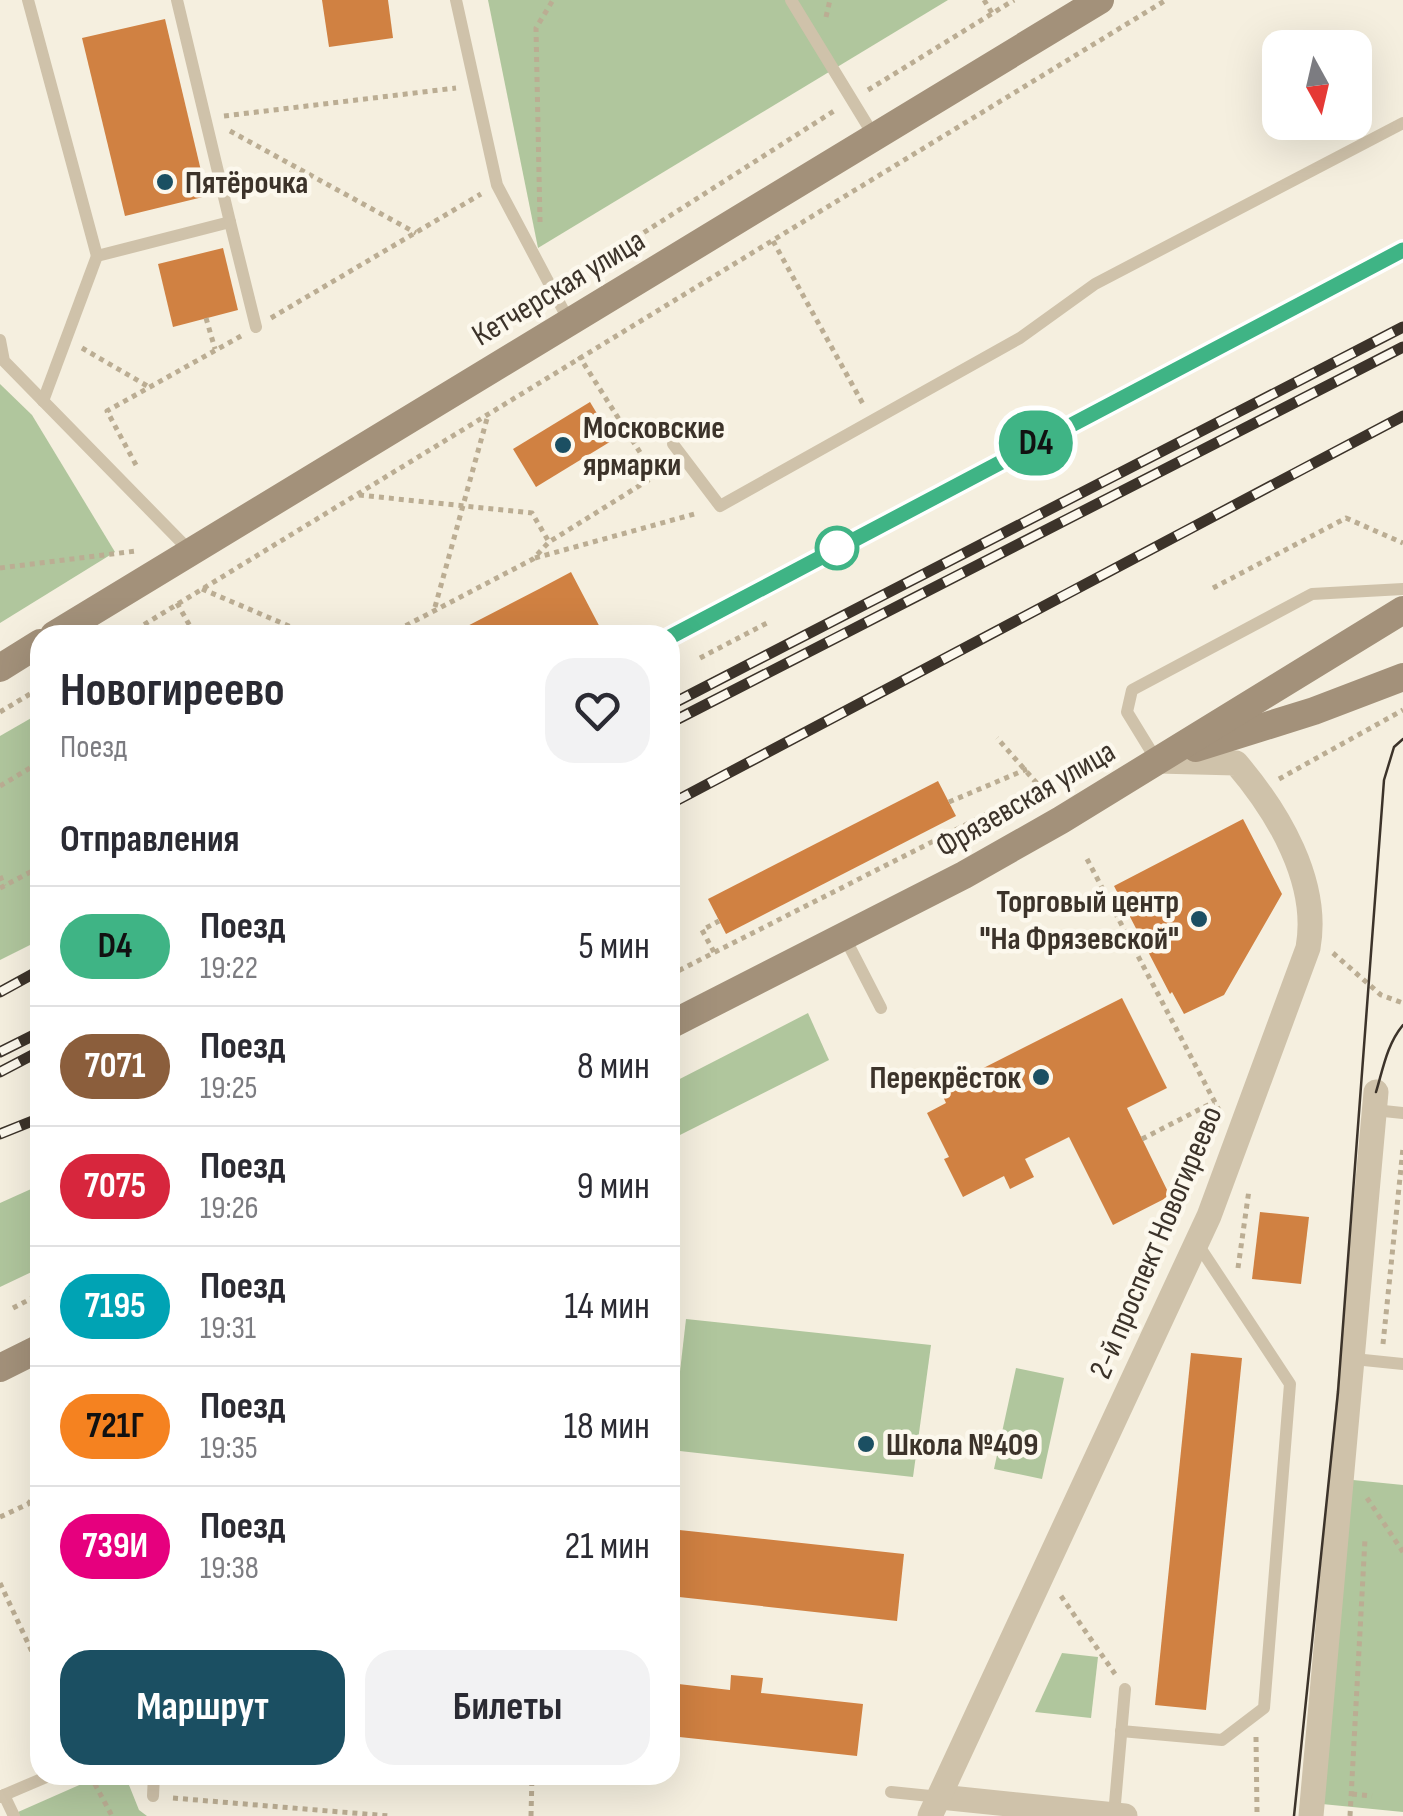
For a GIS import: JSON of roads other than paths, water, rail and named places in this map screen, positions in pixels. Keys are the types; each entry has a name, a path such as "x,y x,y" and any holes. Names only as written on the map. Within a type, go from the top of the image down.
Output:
{"main road":[{"name":"Кетчерская улица","path":"68,625 181,542 569,321 1100,0"},
{"name":"Фрязевская улица","path":"680,1021 1061,820 1403,610"},
{"path":"0,668 30,649"},
{"path":"1157,761 1314,712 1403,677"},
{"path":"0,1368 30,1353"}],"street":[{"name":"2-й проспект Новогиреево","path":"935,1807 1196,1242 1300,972 1310,933 1309,899 1298,864 1259,790 1236,763 1157,761"},
{"path":"1311,1816 1376,1101"},
{"path":"935,1807 1125,1816"}],"lane":[{"path":"28,0 97,256 43,401"},
{"path":"177,0 256,328"},
{"path":"456,0 496,185 569,321"},
{"path":"791,0 874,136"},
{"path":"672,444 720,506 1020,338 1095,284 1403,123"},
{"path":"97,256 230,222"},
{"path":"0,340 2,361 181,542"},
{"path":"1157,761 1127,712 1132,690 1312,594 1403,588"},
{"path":"844,936 881,1008"},
{"path":"1376,1101 1403,1112"},
{"path":"1122,1731 1222,1740 1264,1708 1290,1384 1196,1242"},
{"path":"1354,1359 1403,1364"},
{"path":"1114,1815 1125,1688"},
{"path":"14,1816 2,1796 30,1784"},
{"path":"153,1796 154,1785"},
{"path":"891,1792 935,1807"}],"tram line":[{"path":"1294,1816 1338,1392 1384,780 1394,747 1403,739"},
{"path":"1376,1092 1389,1048 1403,1025"}],"railway":[{"path":"680,631 1403,250"},
{"path":"680,700 1403,327"},
{"path":"680,718 1403,347"},
{"path":"680,799 1403,416"},
{"path":"0,992 30,976"},
{"path":"0,1052 30,1037"},
{"path":"0,1072 30,1056"},
{"path":"0,1134 30,1122"}],"train":[{"name":"D4","path":"680,632 1403,250"}],"place":[{"name":"Пятёрочка","path":"165,182"},
{"name":"Московские ярмарки","path":"563,445"},
{"name":"Торговый центр \"На Фрязевской\"","path":"1199,919"},
{"name":"Перекрёсток","path":"1041,1077"},
{"name":"Школа №409","path":"866,1444"}]}
